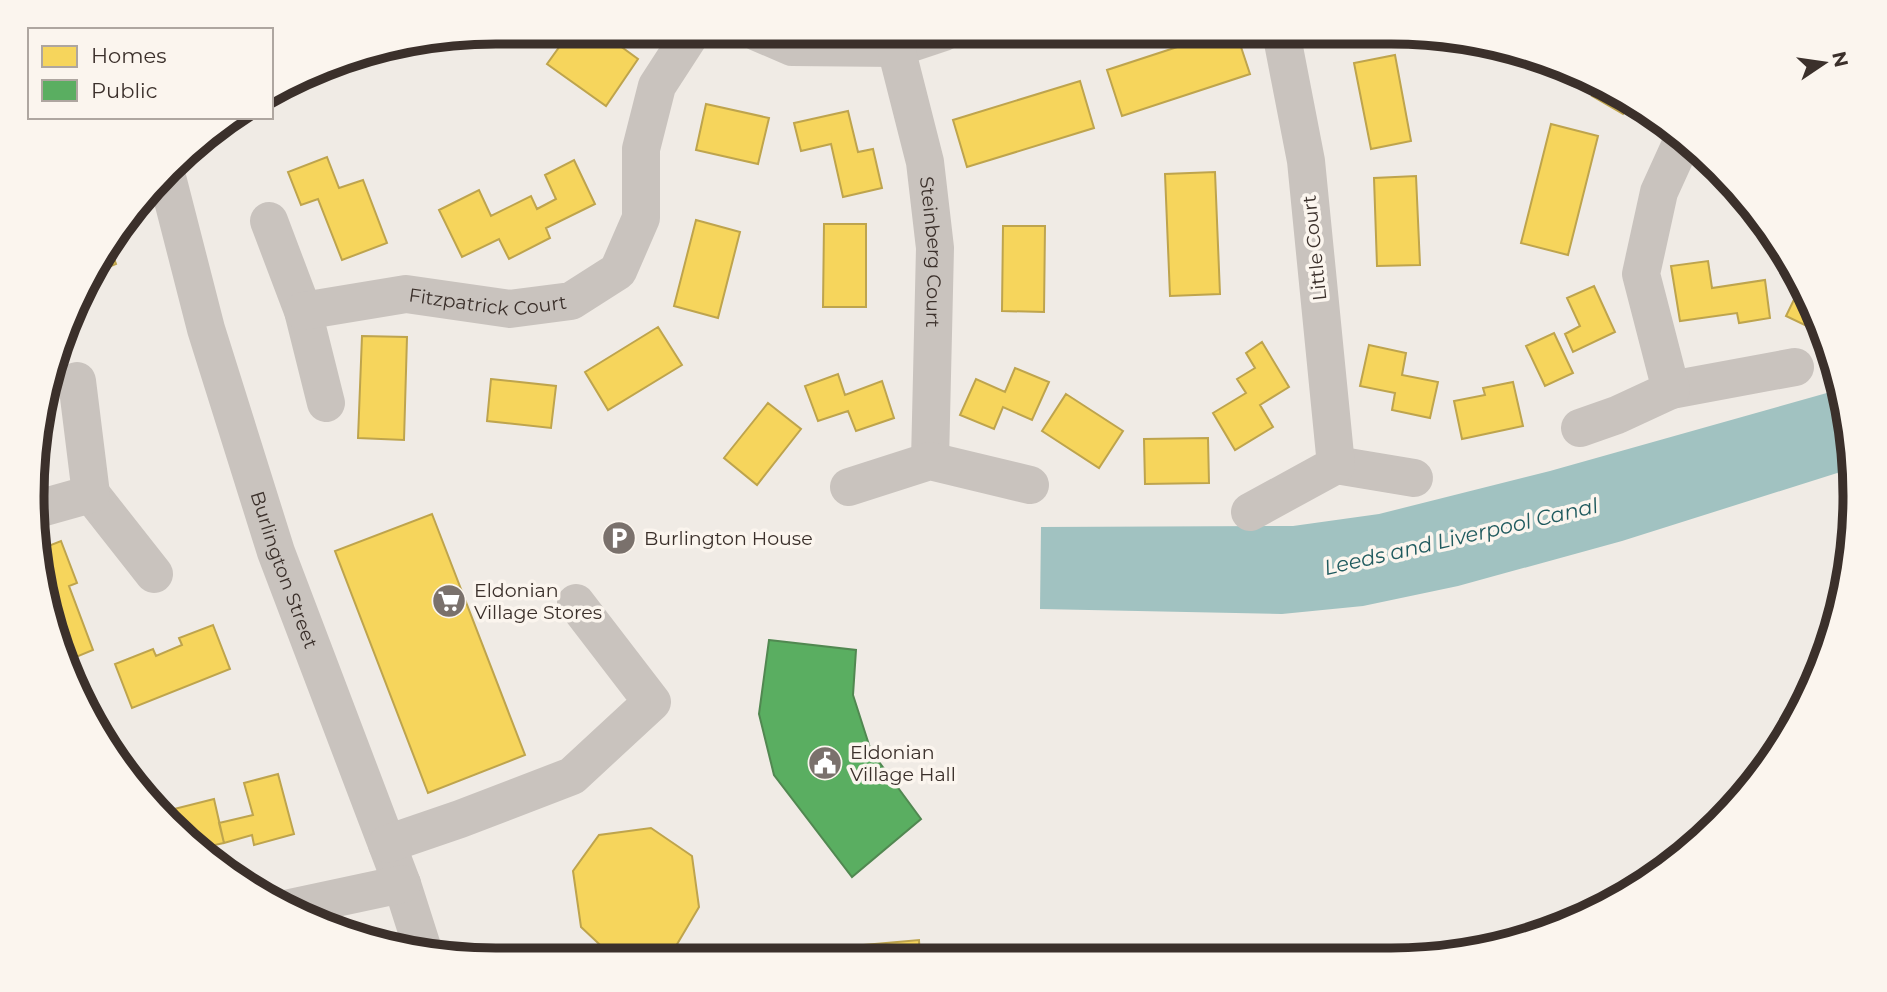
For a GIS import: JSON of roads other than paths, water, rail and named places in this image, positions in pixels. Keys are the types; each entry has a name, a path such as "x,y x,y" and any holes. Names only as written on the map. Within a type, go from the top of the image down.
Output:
{"street":[{"name":"Fitzpatrick Court","path":"303,311 406,294 510,309 571,301 618,271 640,218 641,149 657,86 684,44"},
{"path":"785,44 792,47 896,48 907,44"},
{"name":"Little Court","path":"1283,44 1306,161 1336,465"},
{"name":"Steinberg Court","path":"896,48 925,162 935,248 930,461"},
{"path":"1671,390 1641,274 1659,192 1679,148"},
{"name":"Burlington Street","path":"169,184 206,330 276,552 402,884 420,942"},
{"path":"269,221 303,311 326,403"},
{"path":"1580,428 1617,415 1671,390 1795,367"},
{"path":"77,381 92,494 154,574"},
{"path":"849,487 930,461 1030,485"},
{"path":"1250,512 1336,465 1414,478"},
{"path":"44,507 92,494"},
{"path":"387,844 572,776 652,702 576,603"},
{"path":"303,905 402,884"}],"water":[{"name":"Leeds and Liverpool Canal","path":"1831,392 1842,471 1622,541 1458,586 1363,606 1282,614 1040,609 1041,527 1293,526 1379,514 1550,471"}],"place":[{"name":"Burlington House","path":"619,538"},
{"name":"Eldonian Village Stores","path":"449,601"},
{"name":"Eldonian Village Hall","path":"825,763"}]}
